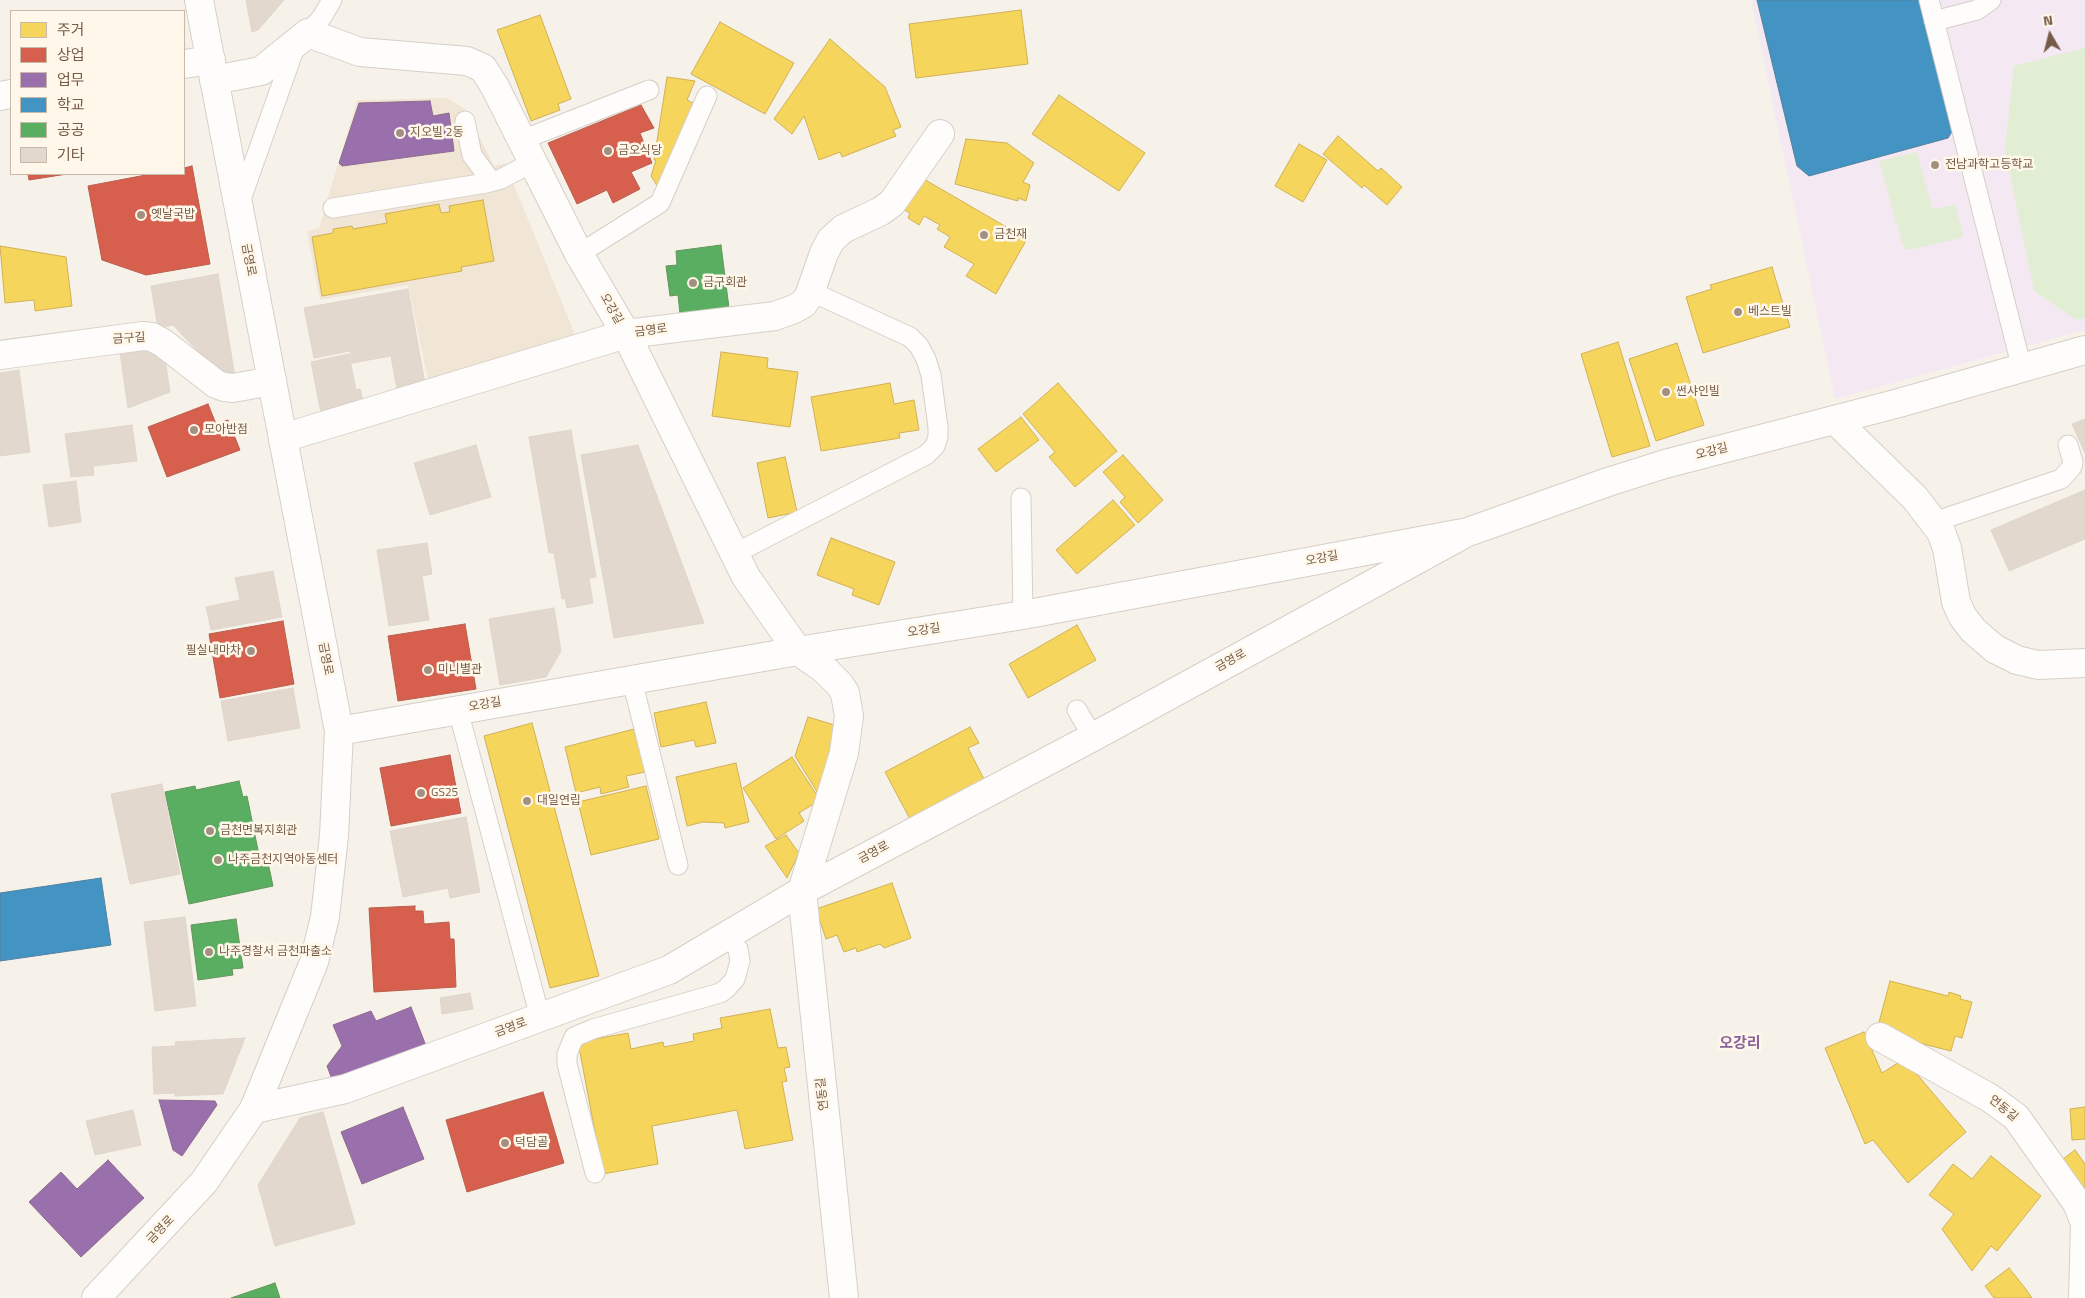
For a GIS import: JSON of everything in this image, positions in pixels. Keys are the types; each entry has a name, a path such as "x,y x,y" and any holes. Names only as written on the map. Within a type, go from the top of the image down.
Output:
{"street":[{"name":"금영로","path":"96,1298 204,1182 254,1109 311,970 325,917 334,836 339,731 199,0"},
{"path":"185,64 213,70 261,71 302,39"},
{"name":"오강길","path":"302,39 360,52 467,61 483,68 495,86 579,254 626,334 734,554 757,594 798,652 824,669 840,685 844,693 849,716 844,753 802,891"},
{"name":"금영로","path":"284,438 626,334 775,316 794,310 803,304 810,291 824,253 831,240 842,228 881,211 892,203 940,134"},
{"name":"금구길","path":"0,355 143,336 163,343 216,384 224,387 232,388 272,381"},
{"name":"오강길","path":"339,731 1023,615 1468,532 1608,482 2085,350"},
{"path":"1835,420 1915,498 1941,532 1947,548 1956,602 1963,617 1973,630 1996,648 2017,660 2038,665 2085,663"},
{"name":"금영로","path":"254,1109 345,1089 669,970 802,891 1093,737 1468,532"},
{"name":"연동길","path":"802,891 844,1298"},
{"name":"연동길","path":"1880,1037 1990,1098 2016,1117 2077,1203 2085,1223 2082,1298"}],"lane":[{"path":"238,209 302,39 322,17 332,0"},
{"path":"1929,0 2022,368"},
{"path":"1934,21 1977,10 1991,0"},
{"path":"334,208 501,179 528,151 649,90"},
{"path":"579,254 660,203 708,96"},
{"path":"465,121 472,156 491,181"},
{"path":"734,554 926,455 935,446 938,437 931,375 919,346 910,337 810,291"},
{"path":"1934,522 2060,479 2072,467 2073,462 2068,445"},
{"path":"1021,498 1023,615"},
{"path":"632,680 678,865"},
{"path":"458,710 540,1017"},
{"path":"1077,710 1093,737"},
{"path":"595,1173 567,1064 567,1054 574,1037 593,1028 720,993 735,979 740,961 738,949 728,936"}],"shaded area":[{"name":"전남과학고등학교","path":"1751,0 2085,0 2085,330 1835,399"},
{"path":"447,98 465,109 494,166 505,163 576,337 428,380 408,285 320,300 307,232 319,228 357,100"}],"green space":[{"path":"2085,48 2085,318 2076,320 2034,291 2005,150 2014,66"},
{"path":"1917,152 1932,209 1955,205 1963,234 1961,238 1907,250 1903,246 1879,161"}],"building: 주거":[{"path":"1021,10 1028,64 916,78 909,24"},
{"path":"540,15 571,99 558,104 560,110 531,121 497,30"},
{"path":"720,22 794,63 765,114 691,74"},
{"path":"830,39 885,87 901,127 893,130 896,136 842,157 840,152 819,160 804,116 792,134 774,119"},
{"path":"667,77 695,81 687,100 693,103 661,192 651,176 656,160 654,160"},
{"path":"1059,95 1145,153 1119,191 1032,134"},
{"path":"1338,136 1378,171 1381,168 1402,187 1387,205 1364,185 1362,188 1323,154"},
{"path":"966,139 1007,143 1034,163 1023,182 1030,185 1026,201 1018,198 1018,201 955,184"},
{"path":"1299,144 1327,160 1303,202 1275,186"},
{"name":"금천재","path":"922,178 1027,239 996,294 966,276 974,264 944,247 950,237 937,229 940,225 924,216 919,225 908,218 910,213 903,209"},
{"path":"483,200 494,261 461,267 462,271 322,296 312,237 333,233 333,229 352,226 353,229 387,223 385,214 439,204 441,213 450,212 449,206"},
{"path":"0,246 66,257 72,306 35,311 34,300 5,303"},
{"name":"베스트빌","path":"1772,267 1790,327 1703,353 1686,297 1712,289 1710,285"},
{"path":"1618,342 1650,446 1612,457 1581,354"},
{"name":"썬샤인빌","path":"1677,343 1704,425 1656,441 1629,359"},
{"path":"721,352 768,358 767,368 798,372 790,427 712,416"},
{"path":"890,383 894,404 914,400 919,430 899,433 900,438 821,451 811,397"},
{"path":"1058,383 1117,451 1075,487 1049,457 1055,452 1023,414"},
{"path":"1021,417 1039,440 996,472 978,449"},
{"path":"1123,455 1163,500 1138,523 1120,502 1125,497 1103,472"},
{"path":"785,457 797,512 768,518 757,463"},
{"path":"1113,500 1135,525 1077,574 1056,550"},
{"path":"831,538 895,562 879,605 852,595 854,589 817,575"},
{"path":"1077,625 1096,660 1028,698 1009,664"},
{"path":"706,702 716,743 696,747 694,740 661,747 654,713"},
{"path":"808,717 838,726 819,795 795,756"},
{"name":"대일연립","path":"532,723 599,976 550,988 484,736"},
{"path":"970,727 979,743 968,748 985,781 911,821 885,772"},
{"path":"634,729 645,772 626,776 629,787 601,794 600,787 576,793 565,747"},
{"path":"792,757 820,800 799,813 804,821 776,839 743,788"},
{"path":"736,763 749,822 725,828 724,823 703,822 687,826 676,777"},
{"path":"646,786 659,839 591,855 578,802"},
{"path":"786,835 799,853 787,878 765,846"},
{"path":"892,883 911,938 884,948 880,944 857,952 856,948 844,952 837,935 826,939 816,909"},
{"path":"1890,981 1948,996 1949,992 1961,996 1960,999 1972,1002 1962,1038 1955,1036 1951,1051 1919,1043 1918,1047 1878,1026"},
{"path":"770,1009 778,1048 786,1047 790,1067 784,1068 787,1081 782,1082 793,1140 745,1149 737,1110 652,1126 658,1164 603,1174 578,1042 628,1033 631,1049 663,1042 664,1047 694,1041 693,1034 722,1028 720,1018"},
{"path":"1864,1032 1882,1073 1904,1059 1966,1132 1908,1183 1873,1140 1865,1144 1825,1048"},
{"path":"2085,1107 2085,1139 2072,1140 2070,1109"},
{"path":"2075,1150 2085,1164 2085,1197 2059,1162"},
{"path":"1991,1156 2041,1196 1997,1251 1991,1246 1972,1271 1942,1229 1954,1214 1929,1195 1953,1164 1972,1179"},
{"path":"2009,1268 2032,1298 1994,1298 1985,1286"}],"building: 상업":[{"path":"641,105 654,128 640,133 652,163 631,172 640,189 613,203 607,190 577,204 548,143"},
{"path":"192,166 210,264 146,275 102,260 88,186 146,175 185,175 185,168"},
{"path":"28,175 61,175 29,180"},
{"path":"208,404 216,424 228,420 240,450 167,477 148,427"},
{"path":"283,621 294,684 220,698 209,634"},
{"path":"465,624 476,689 398,701 388,636"},
{"path":"450,755 461,813 391,826 380,768"},
{"path":"415,906 415,911 423,911 424,924 449,922 450,939 454,939 456,987 374,992 369,908"},
{"path":"543,1092 564,1163 467,1192 446,1120"}],"building: 업무":[{"name":"지오빌 2동","path":"430,101 433,116 449,113 454,151 342,166 339,163 359,103"},
{"path":"411,1007 426,1046 333,1082 327,1066 342,1046 333,1025 371,1011 376,1021"},
{"path":"159,1100 215,1101 217,1105 182,1156 173,1150"},
{"path":"403,1107 424,1159 362,1184 341,1132"},
{"path":"108,1160 144,1198 81,1257 29,1202 61,1172 77,1189"}],"building: 학교":[{"path":"1757,0 1925,0 1955,127 1948,138 1809,176 1797,166"},
{"path":"101,878 111,945 0,961 0,893"}],"building: 공공":[{"path":"721,245 729,308 680,314 678,295 670,296 666,266 677,265 676,251"},
{"path":"239,781 243,797 247,796 260,860 267,858 273,886 189,904 165,792 195,786 196,790"},
{"path":"236,919 243,968 232,969 233,975 198,980 191,925"},
{"path":"275,1283 280,1298 231,1298"}],"building: 기타":[{"path":"246,0 284,0 258,30 252,32"},
{"path":"218,274 235,377 224,379 173,325 158,328 151,286"},
{"path":"408,289 425,384 397,389 391,356 352,363 350,351 314,358 304,308"},
{"path":"163,347 170,392 128,408 120,352"},
{"path":"349,354 356,390 360,389 364,405 321,413 311,362"},
{"path":"19,370 30,452 0,456 0,373"},
{"path":"2085,419 2085,453 2072,424"},
{"path":"132,425 137,461 93,466 94,475 71,477 65,434"},
{"path":"571,430 596,577 589,578 593,603 567,608 565,598 562,599 554,553 549,553 529,437"},
{"path":"476,445 491,497 430,515 414,463"},
{"path":"638,445 704,623 614,638 581,455"},
{"path":"76,481 81,522 49,527 43,485"},
{"path":"2085,490 2085,539 2009,571 1991,530"},
{"path":"427,543 432,574 422,576 429,620 389,626 377,550"},
{"path":"273,571 282,617 211,630 206,607 240,600 235,578"},
{"path":"554,608 561,651 546,677 500,685 489,619"},
{"path":"293,688 300,728 228,741 221,701"},
{"path":"162,784 180,874 130,884 111,794"},
{"path":"466,817 480,892 450,898 448,888 403,897 390,831"},
{"path":"185,917 196,1006 155,1011 144,922"},
{"path":"470,993 473,1009 442,1014 440,998"},
{"path":"245,1038 223,1094 175,1096 175,1093 154,1094 152,1047 176,1046 175,1042"},
{"path":"133,1110 141,1145 95,1155 86,1121"},
{"path":"323,1112 355,1224 275,1246 258,1185 300,1118"}],"place":[{"name":"지오빌 2동","path":"400,133"},
{"name":"금오식당","path":"608,151"},
{"name":"전남과학고등학교","path":"1935,165"},
{"name":"옛날국밥","path":"141,215"},
{"name":"금천재","path":"984,235"},
{"name":"금구회관","path":"693,283"},
{"name":"베스트빌","path":"1738,312"},
{"name":"썬샤인빌","path":"1666,392"},
{"name":"모아반점","path":"194,430"},
{"name":"필실내마차","path":"251,651"},
{"name":"미니별관","path":"428,670"},
{"name":"GS25","path":"421,793"},
{"name":"대일연립","path":"527,801"},
{"name":"금천면복지회관","path":"210,831"},
{"name":"나주금천지역아동센터","path":"218,860"},
{"name":"나주경찰서 금천파출소","path":"209,952"},
{"name":"덕담골","path":"505,1143"}],"district":[{"name":"오강리","path":"1740,1044"}]}
